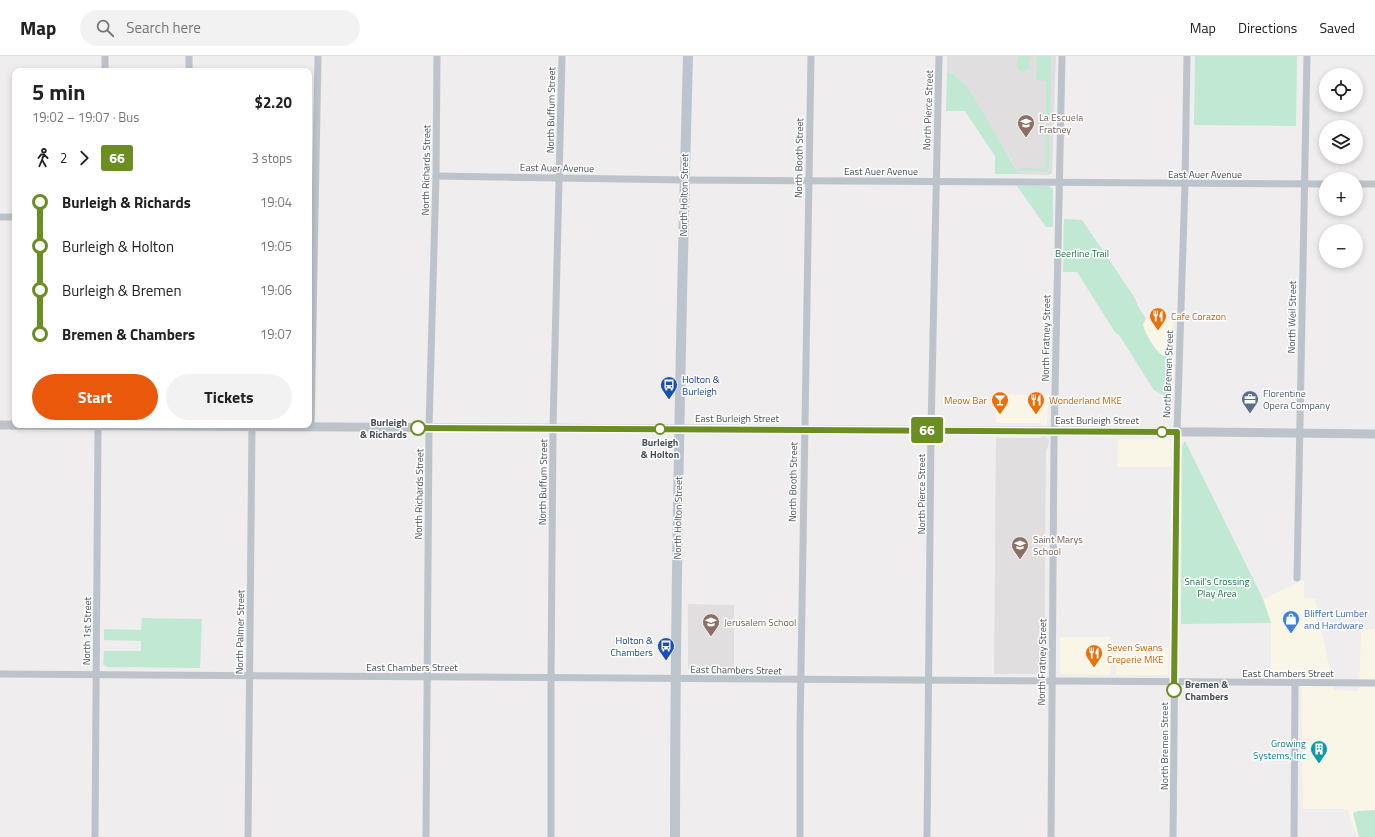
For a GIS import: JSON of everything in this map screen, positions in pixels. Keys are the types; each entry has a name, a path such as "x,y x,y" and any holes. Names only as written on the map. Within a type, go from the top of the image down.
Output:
{"main road":[{"name":"North Holton Street","path":"675,837 675,679 688,56"}],"street":[{"path":"105,56 105,68"},
{"path":"189,56 189,68"},
{"path":"312,388 318,56"},
{"name":"North Richards Street","path":"426,837 429,428 436,176 437,56"},
{"name":"North Buffum Street","path":"551,837 553,428 562,56"},
{"name":"North Booth Street","path":"800,837 804,430 811,56"},
{"name":"North Pierce Street","path":"927,837 931,430 939,56"},
{"name":"North Fratney Street","path":"1050,837 1054,431 1062,56"},
{"name":"North Bremen Street","path":"1173,837 1177,432 1185,184 1187,56"},
{"name":"North Weil Street","path":"1297,578 1307,56"},
{"name":"East Auer Avenue","path":"436,176 685,180 1319,184"},
{"path":"1363,184 1375,184"},
{"path":"0,217 12,217"},
{"name":"East Burleigh Street","path":"0,425 12,425"},
{"name":"East Burleigh Street","path":"312,427 1375,434"},
{"name":"North 1st Street","path":"95,837 98,428"},
{"name":"North Palmer Street","path":"248,837 252,428"},
{"name":"East Chambers Street","path":"0,674 96,676 1375,684"},
{"path":"1294,837 1295,683"}],"shaded area":[{"name":"La Escuela Fratney","path":"947,56 1056,56 1052,173 1048,175 1017,174 1016,168 967,86 951,73 947,73"},
{"path":"1146,319 1173,320 1172,356 1162,355 1154,347 1144,329 1143,324"},
{"path":"996,394 1049,395 1047,425 1043,425 1041,423 996,423"},
{"name":"Saint Marys School","path":"1042,436 1045,436 1049,440 1046,450 1044,669 1042,674 994,674 996,438 1041,438"},
{"path":"1118,439 1169,440 1171,443 1171,467 1117,467"},
{"path":"1304,580 1304,598 1315,599 1334,690 1359,691 1361,629 1375,629 1375,837 1357,837 1347,809 1303,809 1301,676 1271,676 1271,623 1263,599"},
{"name":"Jerusalem School","path":"688,604 734,605 734,670 688,669"},
{"path":"1060,637 1111,637 1111,675 1061,674"},
{"path":"1116,648 1169,648 1168,674 1116,675"}],"green space":[{"path":"1018,56 1031,56 1032,58 1028,61 1030,67 1023,72 1017,67"},
{"path":"1037,56 1051,56 1050,120 1046,119 1046,81 1036,80"},
{"path":"1195,56 1297,56 1296,126 1194,125"},
{"path":"947,73 951,73 967,86 1017,171 1017,174 995,174 995,156 965,111 946,111"},
{"path":"1046,125 1049,125 1049,169 1047,171 1017,171 1021,168 1045,169"},
{"name":"Beerline Trail","path":"1017,186 1049,186 1053,189 1053,227 1046,227"},
{"name":"Beerline Trail","path":"1064,219 1082,220 1133,295 1146,319 1143,324 1153,346 1162,355 1172,356 1171,396 1165,396 1154,390 1077,272 1063,272"},
{"name":"Snail's Crossing Play Area","path":"1185,441 1263,599 1271,623 1181,624 1182,446"},
{"path":"142,618 202,619 200,668 105,666 103,664 104,651 141,651 141,641 104,640 104,629 141,630"},
{"path":"1375,810 1375,837 1359,837 1353,813 1358,811"}],"bus line":[{"name":"66","path":"418,428 1177,432 1174,690"}],"place":[{"name":"La Escuela Fratney","path":"1026,138"},
{"name":"Cafe Corazon","path":"1158,331"},
{"name":"Holton & Burleigh","path":"669,400"},
{"name":"Florentine Opera Company","path":"1250,414"},
{"name":"Meow Bar","path":"1000,415"},
{"name":"Wonderland MKE","path":"1036,415"},
{"name":"Burleigh & Richards","path":"418,428"},
{"name":"Burleigh & Holton","path":"660,429"},
{"name":"Saint Marys School","path":"1020,560"},
{"name":"Bliffert Lumber and Hardware","path":"1291,634"},
{"name":"Jerusalem School","path":"711,637"},
{"name":"Holton & Chambers","path":"666,661"},
{"name":"Seven Swans Creperie MKE","path":"1094,668"},
{"name":"Bremen & Chambers","path":"1174,690"},
{"name":"Growing Systems, Inc","path":"1319,764"}]}
